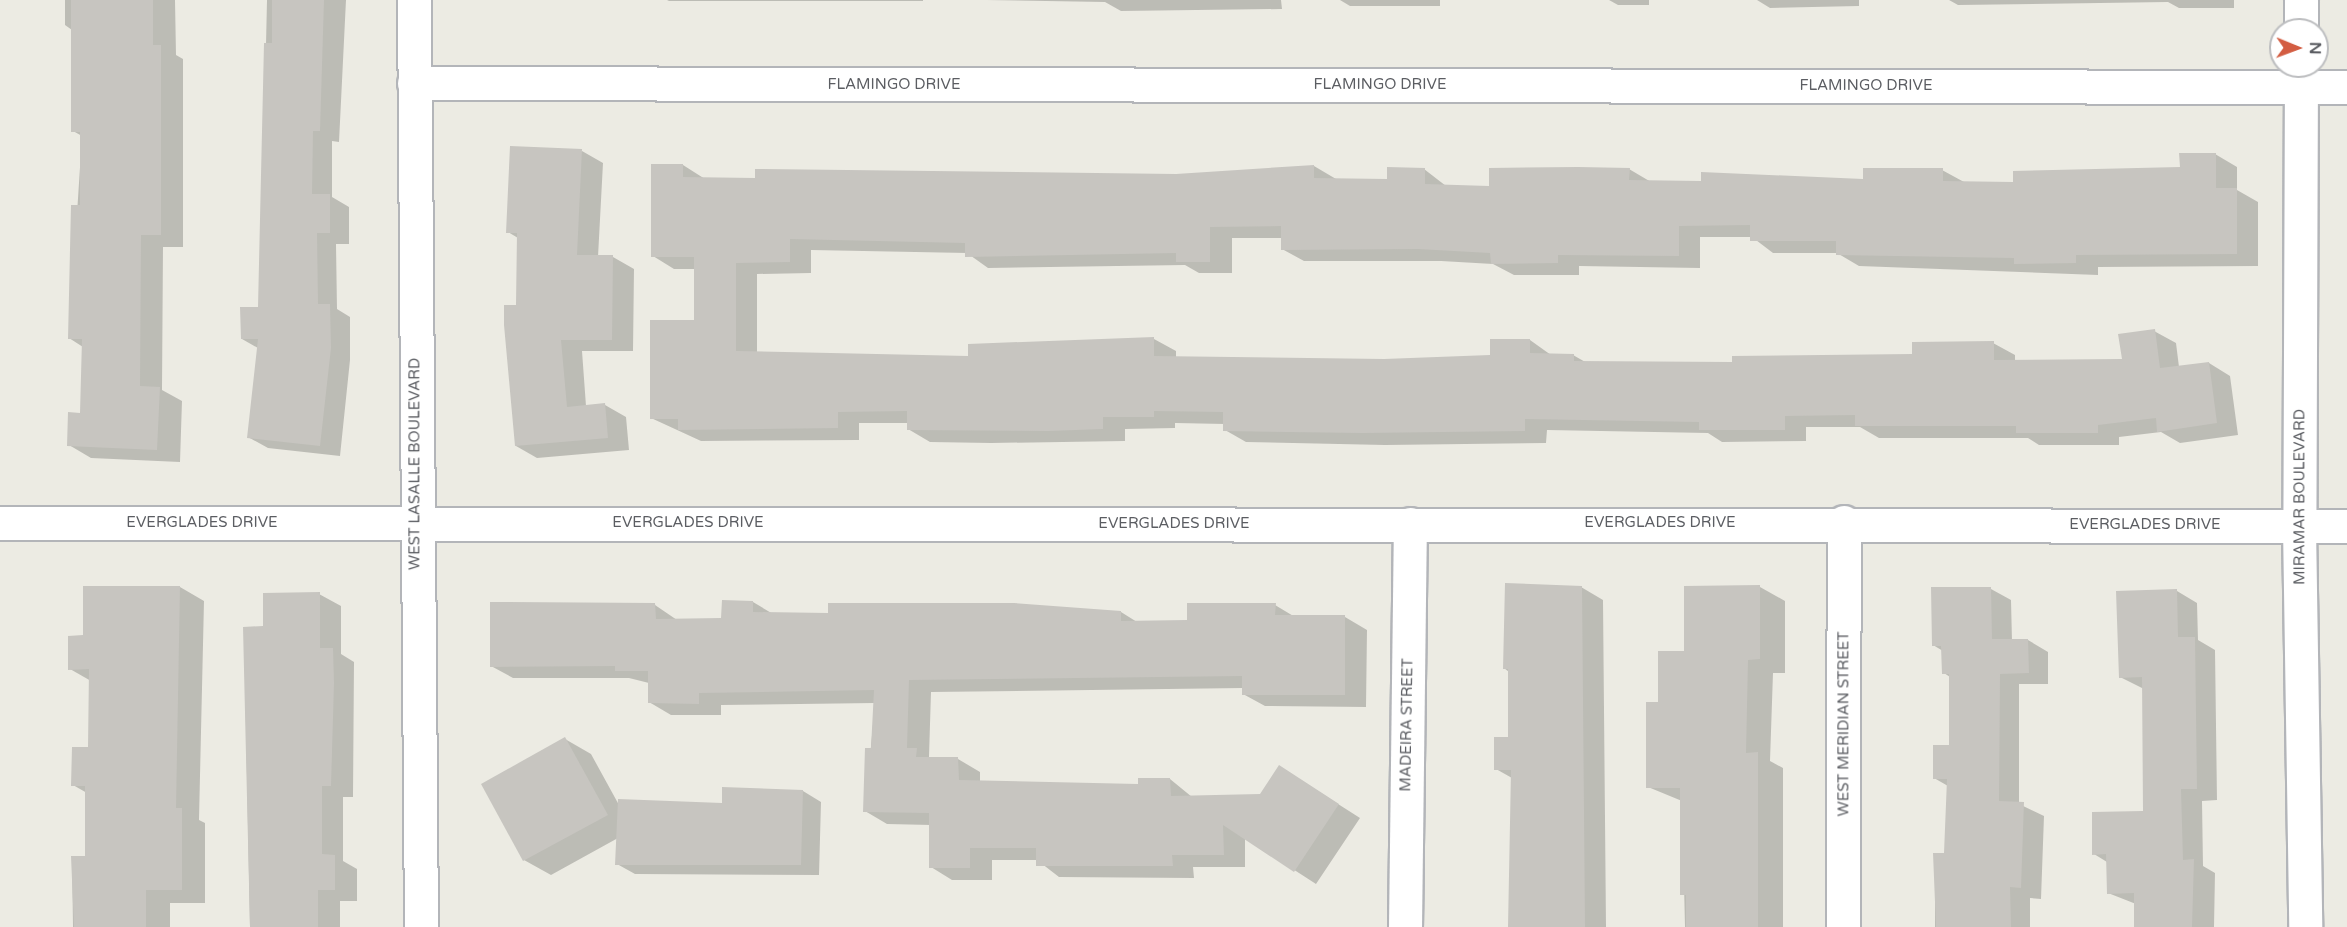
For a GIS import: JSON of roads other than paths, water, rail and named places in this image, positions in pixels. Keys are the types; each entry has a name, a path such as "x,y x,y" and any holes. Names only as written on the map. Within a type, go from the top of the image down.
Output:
{"street":[{"name":"WEST LASALLE BOULEVARD","path":"414,0 415,523 421,927"},
{"path":"2301,0 2301,18"},
{"name":"FLAMINGO DRIVE","path":"414,84 2269,77"},
{"name":"MIRAMAR BOULEVARD","path":"2301,78 2299,526 2305,927"},
{"name":"FLAMINGO DRIVE","path":"2306,78 2347,87"},
{"name":"EVERGLADES DRIVE","path":"0,523 1844,522 2347,526"},
{"name":"WEST MERIDIAN STREET","path":"1843,927 1844,522"},
{"name":"MADEIRA STREET","path":"1405,927 1410,524"}]}
